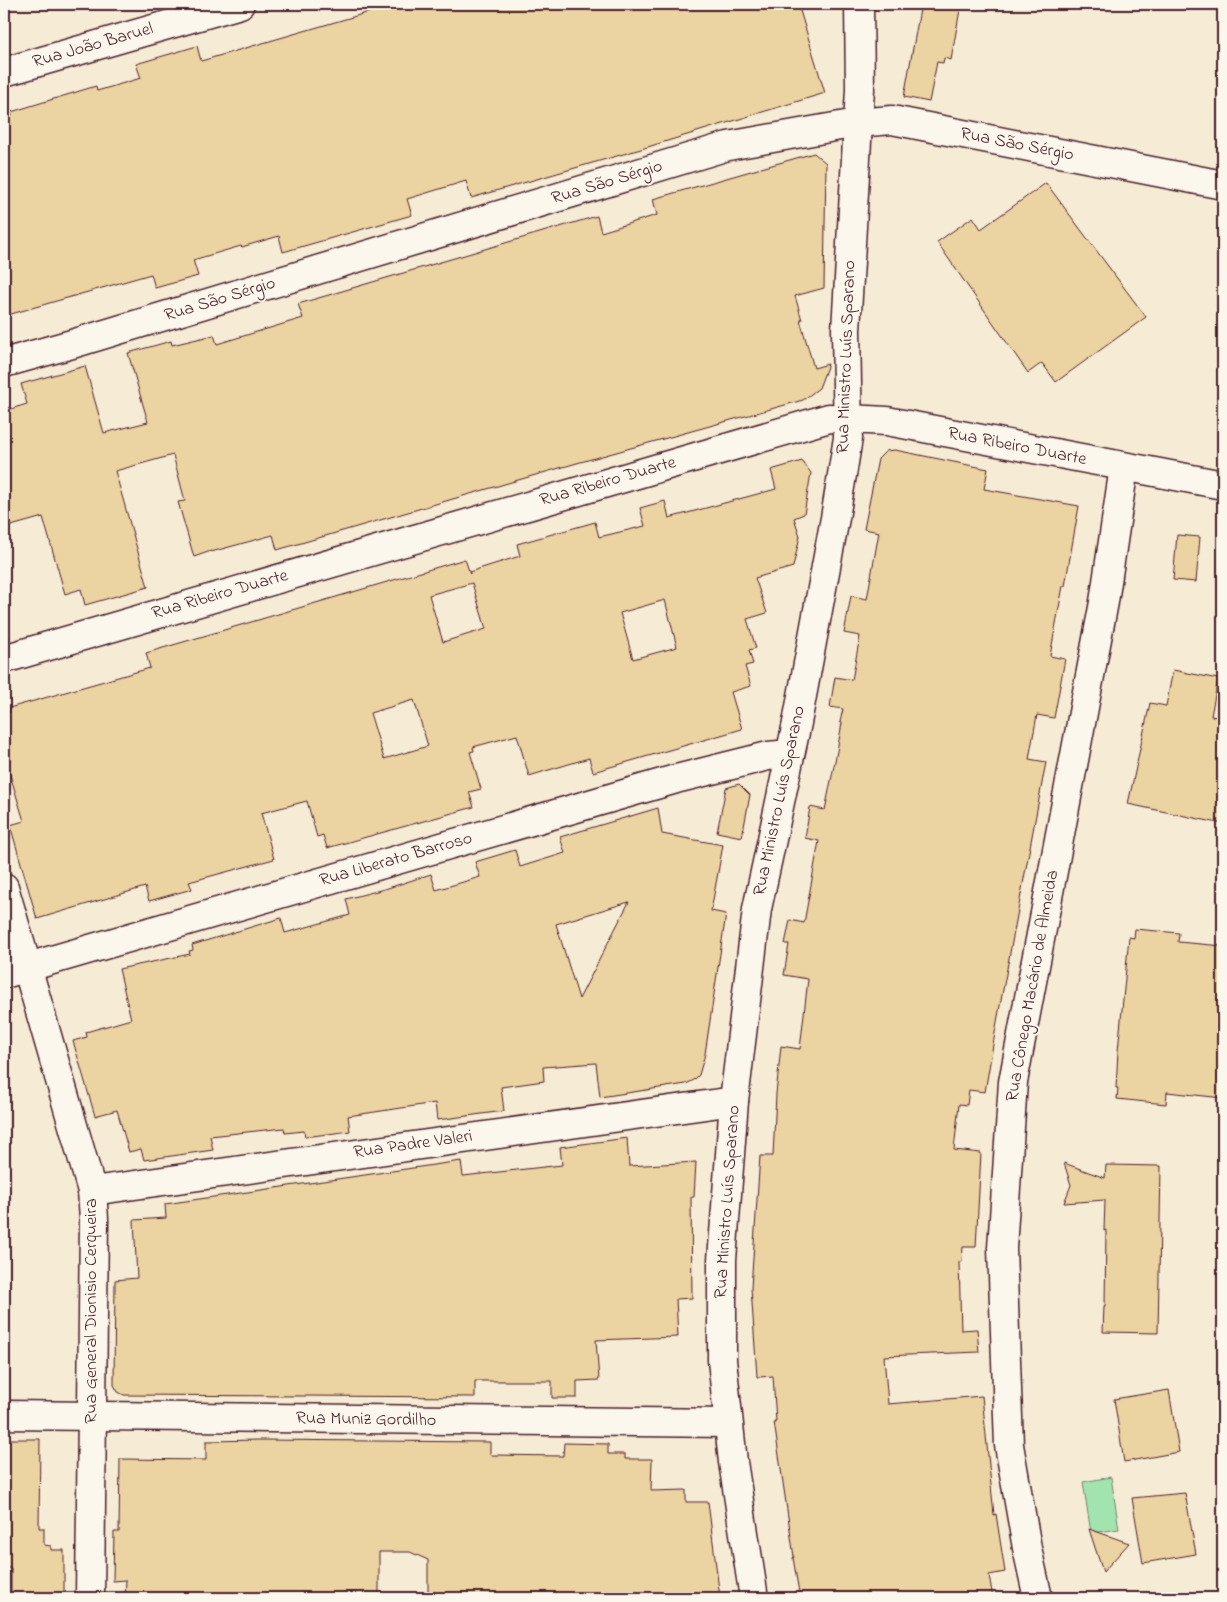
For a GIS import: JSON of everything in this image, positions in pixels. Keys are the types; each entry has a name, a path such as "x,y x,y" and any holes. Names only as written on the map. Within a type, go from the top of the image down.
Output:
{"street":[{"name":"Rua João Baruel","path":"4,72 240,4"},
{"name":"Rua Ministro Luís Sparano","path":"754,1598 733,1462 722,1360 722,1260 734,1101 758,909 798,723 848,438 846,330 860,89 859,4"},
{"name":"Rua São Sérgio","path":"4,363 728,146 857,123 892,120 1223,185"},
{"name":"Rua Ribeiro Duarte","path":"4,659 829,418 887,421 1124,468 1223,485"},
{"name":"Rua Cônego Macário de Almeida","path":"1038,1598 1009,1445 1002,1248 1013,1082 1104,602 1124,468"},
{"name":"Rua Liberato Barroso","path":"15,971 676,779 768,756 790,754"},
{"name":"Rua General Dionisio Cerqueira","path":"4,887 15,971 92,1191 94,1219 90,1598"},
{"name":"Rua Padre Valeri","path":"92,1191 734,1101"},
{"name":"Rua Muniz Gordilho","path":"4,1415 728,1423"}],"green space":[{"path":"1111,1477 1119,1529 1091,1533 1083,1482"}],"building":[{"path":"397,4 798,4 825,93 471,198 466,181 407,199 412,215 283,252 279,236 241,246 193,260 198,276 155,288 151,274 4,316 4,118 12,116 11,112 96,86 97,91 141,78 136,64 197,46 201,61"},
{"path":"921,4 961,4 951,60 944,58 943,63 937,62 929,102 904,97"},
{"path":"814,153 826,163 824,288 795,296 814,368 828,364 819,388 803,400 277,550 273,535 194,557 178,502 185,501 173,455 115,471 148,587 85,605 81,589 65,594 43,517 4,528 4,411 27,404 21,384 85,366 104,433 148,422 128,353 171,341 172,345 214,335 217,344 303,318 298,304 597,216 601,232 657,215 653,199"},
{"path":"1046,183 1146,317 1056,382 1042,363 1028,373 937,242 973,217 981,229"},
{"path":"895,450 988,469 984,489 1079,506 1050,656 1065,659 1054,718 1037,715 1029,759 1046,762 985,1092 969,1090 967,1105 959,1104 954,1150 981,1153 976,1247 963,1247 962,1262 959,1262 961,1330 977,1329 979,1352 884,1356 888,1404 982,1396 994,1515 996,1514 1005,1572 989,1575 993,1598 800,1598 774,1422 776,1422 773,1376 757,1377 751,1288 760,1156 773,1156 776,1094 781,1046 800,1049 808,979 784,975 789,944 785,944 790,920 804,923 819,841 805,838 810,807 825,810 837,751 843,709 830,707 835,677 852,680 860,636 844,633 851,596 867,599 879,532 864,529 878,459 886,451"},
{"path":"802,461 811,473 804,514 794,518 800,536 793,567 755,578 767,613 747,619 756,648 749,650 753,664 745,666 751,686 731,692 742,729 593,772 589,758 529,776 517,735 473,747 474,751 470,752 481,789 469,792 474,807 327,848 323,835 317,837 307,801 261,813 274,859 189,882 192,889 149,901 145,887 37,919 10,825 24,821 4,755 4,714 10,712 9,708 150,668 146,653 465,559 469,572 520,556 517,544 595,522 599,537 645,526 640,508 665,501 669,518 776,489 771,470","holes":["472,583 486,629 443,642 429,595","665,600 677,647 633,659 620,613","414,700 428,746 384,759 370,713"]},
{"path":"1177,535 1200,537 1196,582 1173,580"},
{"path":"1173,670 1218,679 1211,716 1223,718 1223,824 1128,804 1150,703 1166,706"},
{"path":"739,784 750,795 742,837 717,832 726,788"},
{"path":"658,808 662,834 723,845 711,911 726,914 705,1054 699,1075 694,1080 686,1084 600,1097 596,1063 543,1067 544,1081 501,1087 504,1111 437,1120 435,1103 348,1116 350,1131 305,1137 304,1131 285,1133 284,1128 210,1136 213,1150 144,1160 141,1149 129,1152 117,1110 95,1116 73,1041 87,1037 86,1032 131,1019 119,969 190,954 189,951 193,950 192,945 281,918 285,933 350,915 346,899 431,874 436,890 480,877 475,862 515,850 520,867 565,853 560,837","holes":["629,902 579,999 556,924"]},
{"path":"1135,929 1179,933 1178,942 1223,946 1223,1098 1167,1092 1166,1104 1117,1099 1118,1051 1129,937 1134,938"},
{"path":"627,1138 629,1166 696,1162 694,1197 691,1197 692,1298 676,1299 678,1337 596,1340 599,1380 577,1381 577,1398 552,1398 552,1381 475,1381 475,1397 124,1395 118,1392 114,1385 115,1280 137,1278 134,1220 166,1218 165,1204 461,1161 463,1176 562,1165 560,1147"},
{"path":"1064,1163 1105,1178 1106,1165 1161,1166 1158,1333 1103,1332 1105,1306 1105,1200 1064,1203 1071,1185"},
{"path":"1169,1390 1179,1452 1124,1462 1114,1399"},
{"path":"4,1439 40,1439 39,1528 44,1528 44,1545 51,1546 51,1550 64,1550 64,1598 11,1598 11,1568 4,1568"},
{"path":"206,1441 490,1442 490,1455 563,1456 564,1443 608,1444 608,1454 625,1454 625,1459 652,1459 651,1491 686,1490 686,1502 708,1502 720,1598 428,1598 428,1560 410,1552 379,1552 379,1598 125,1598 126,1580 113,1581 114,1532 119,1532 120,1459 206,1460"},
{"path":"1185,1493 1196,1554 1143,1563 1132,1498"},
{"path":"1089,1529 1129,1543 1103,1572"}]}
